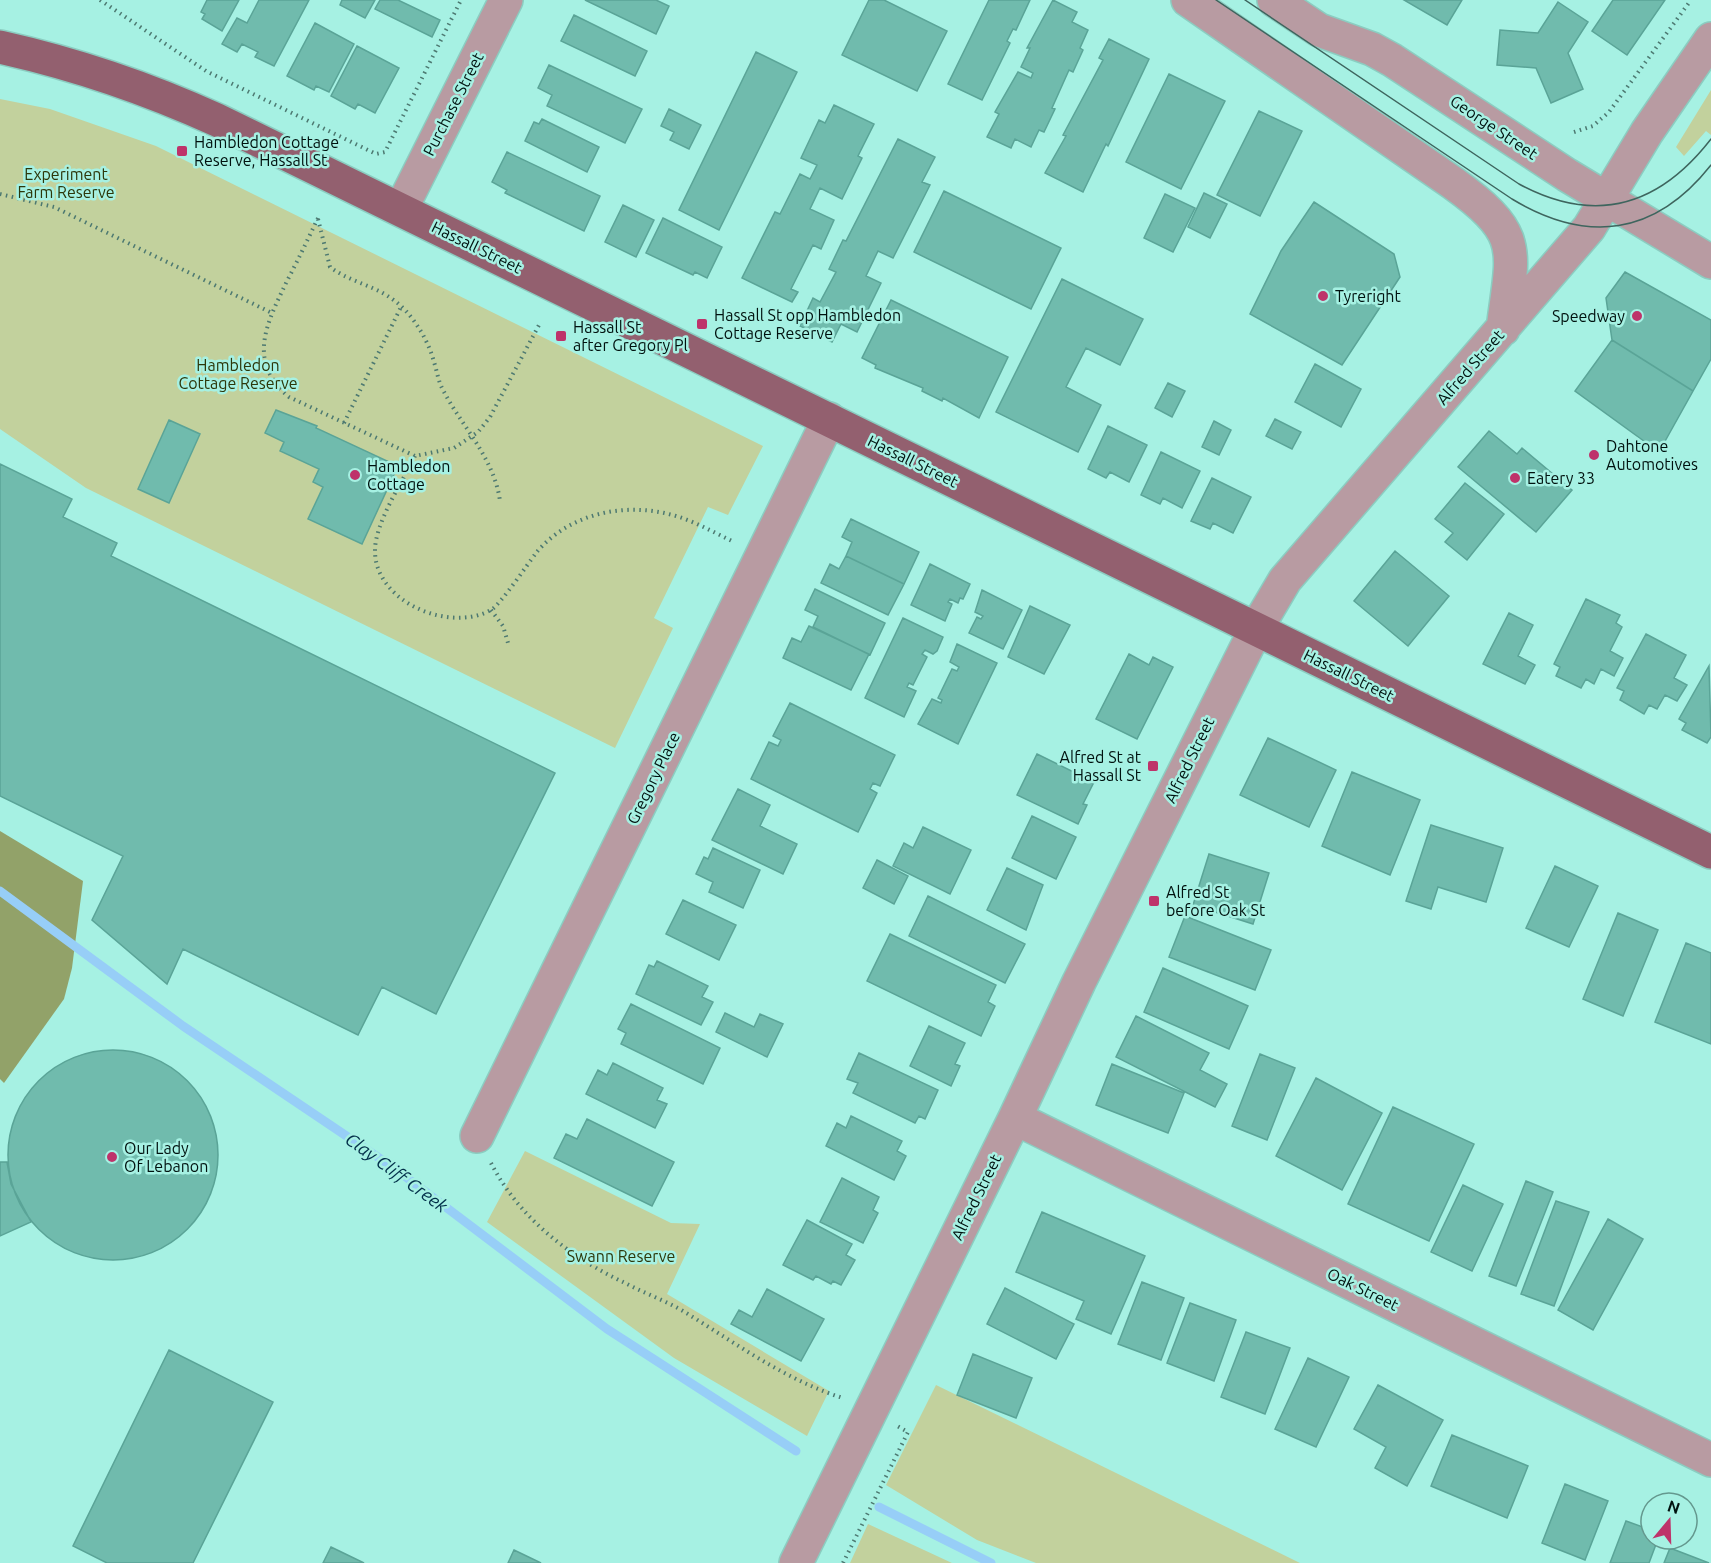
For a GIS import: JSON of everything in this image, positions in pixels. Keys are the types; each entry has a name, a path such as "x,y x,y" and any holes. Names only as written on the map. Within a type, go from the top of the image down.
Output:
{"main road":[{"name":"Hassall Street","path":"0,47 51,58 112,78 164,96 217,120 1711,852"}],"street":[{"name":"Purchase Street","path":"401,209 507,0"},
{"path":"1188,0 1454,183 1492,213 1503,227 1511,255 1503,330"},
{"name":"George Street","path":"1274,0 1319,30 1372,49 1401,65 1608,200 1711,262"},
{"name":"Alfred Street","path":"796,1563 1015,1118 1079,982 1256,629 1285,580 1565,257 1608,200 1647,132 1711,39"},
{"name":"Gregory Place","path":"477,1136 829,419"},
{"name":"Oak Street","path":"1015,1118 1711,1460"}],"path":[{"path":"100,0 206,71 376,154 386,152 461,0"},
{"path":"1574,132 1593,126 1609,112 1691,0"},
{"path":"0,194 54,207 272,313"},
{"path":"500,501 497,481 488,459 471,436 440,383 434,359 423,334 401,307 370,285 330,267 318,218 272,313 263,342 263,358 275,386 289,397 415,456 454,448 471,436 478,432 495,409 538,326"},
{"path":"344,423 401,307"},
{"path":"415,456 379,530 375,551 383,578 397,594 427,614 462,617 491,610 550,537 568,524 592,516 619,510 661,512 678,516 739,544"},
{"path":"491,610 503,626 508,644"},
{"path":"498,1178 526,1215 548,1235 575,1254 623,1282 676,1307 810,1388 842,1398"},
{"path":"843,1563 908,1432"}],"green space":[{"path":"1711,90 1711,135 1706,131 1684,156 1676,147"},
{"name":"Hambledon Cottage Reserve","path":"0,99 50,109 156,146 763,446 728,515 708,507 654,618 673,628 615,748 86,488 0,429"},
{"path":"0,831 83,881 72,968 64,999 4,1083 0,1079"},
{"name":"Swann Reserve","path":"525,1151 671,1223 700,1224 667,1294 829,1391 807,1436 674,1358 487,1222"},
{"path":"936,1385 1300,1563 1036,1563 977,1540 886,1485"},
{"path":"868,1524 952,1563 850,1563"}],"building":[{"path":"207,0 239,0 222,31 202,19 205,14 201,12"},
{"path":"259,0 309,0 274,66 255,57 258,52 242,44 237,52 222,44 237,18 247,23"},
{"path":"342,0 375,0 365,18 340,5"},
{"path":"380,0 398,0 440,20 432,37 375,9"},
{"path":"585,0 656,0 669,6 656,34"},
{"path":"869,0 884,0 947,31 917,91 842,55"},
{"path":"989,0 1030,0 1016,30 1013,29 1007,41 1010,43 982,100 948,84"},
{"path":"1053,0 1077,12 1072,22 1088,30 1080,48 1083,50 1073,72 1069,70 1044,132 1039,130 1031,147 1015,139 1011,148 987,137 999,114 995,112 1018,72 1031,78 1033,73 1021,67 1030,48 1027,48"},
{"path":"1404,0 1462,0 1447,25"},
{"path":"1613,0 1665,0 1627,55 1592,31"},
{"path":"1558,2 1588,22 1568,53 1583,89 1551,103 1536,68 1497,65 1500,30 1538,33"},
{"path":"574,15 647,51 635,76 561,41"},
{"path":"315,23 354,44 329,92 316,86 314,90 287,76"},
{"path":"1109,39 1149,59 1108,146 1106,144 1083,192 1045,173 1103,60 1099,58"},
{"path":"357,46 399,68 375,113 358,104 355,109 331,96"},
{"path":"756,52 797,72 719,230 679,210"},
{"path":"549,65 642,109 625,143 547,106 552,95 538,88"},
{"path":"1169,74 1225,101 1181,189 1126,162"},
{"path":"834,105 874,124 858,156 862,158 842,199 820,188 810,209 834,220 821,249 813,245 791,289 798,292 792,302 742,278 775,212 780,214 800,174 810,179 817,165 801,158 819,120 825,123"},
{"path":"669,109 701,125 689,149 670,140 674,132 661,126"},
{"path":"1259,111 1302,131 1260,216 1217,195"},
{"path":"542,119 599,147 587,172 525,141 534,122 539,124"},
{"path":"898,139 935,157 922,182 930,185 893,258 878,251 866,276 881,283 857,332 841,324 832,342 800,326 813,298 820,302 836,272 829,269 843,240 846,241"},
{"path":"507,152 600,196 584,231 505,193 507,190 492,182"},
{"path":"944,191 1061,248 1031,309 914,252"},
{"path":"1204,193 1227,204 1210,238 1188,227"},
{"path":"1165,194 1195,208 1173,252 1144,238"},
{"name":"Tyreright","path":"1314,202 1394,254 1400,277 1342,365 1250,314 1281,251"},
{"path":"623,205 654,220 636,257 605,242"},
{"path":"663,218 722,247 707,278 695,272 693,275 646,253"},
{"path":"1625,272 1711,320 1711,359 1693,391 1612,340 1606,298"},
{"path":"1062,279 1143,319 1120,365 1086,348 1066,387 1101,405 1078,452 996,412"},
{"path":"891,300 1008,357 979,418 943,398 942,401 922,391 923,388 875,368 876,365 862,358"},
{"path":"1612,340 1693,391 1659,452 1575,391"},
{"path":"1315,364 1361,389 1341,427 1295,402"},
{"path":"1168,383 1185,391 1172,417 1155,408"},
{"name":"Hambledon Cottage","path":"276,410 317,426 316,428 398,466 362,544 308,519 323,487 313,482 319,469 280,451 284,442 265,433"},
{"path":"1275,419 1301,432 1292,449 1266,436"},
{"path":"169,420 200,434 169,503 138,489"},
{"path":"1214,421 1231,430 1219,455 1202,447"},
{"path":"1108,426 1147,445 1129,482 1110,472 1106,478 1088,469"},
{"name":"Eatery 33","path":"1489,431 1517,454 1522,448 1572,490 1536,532 1458,467"},
{"path":"1161,452 1200,471 1182,508 1163,498 1160,504 1141,495"},
{"path":"0,464 72,499 63,517 117,543 111,556 555,773 436,1014 382,987 358,1035 183,949 167,984 92,920 123,856 0,796"},
{"path":"1212,478 1251,497 1233,533 1213,523 1210,529 1191,521"},
{"path":"1465,483 1504,514 1467,560 1445,542 1453,533 1435,519"},
{"path":"851,519 919,552 904,584 846,556 852,542 842,537"},
{"path":"1395,551 1449,596 1408,646 1354,601"},
{"path":"846,556 904,584 888,615 821,583 830,564 839,569"},
{"path":"930,564 970,584 963,599 960,598 958,603 950,599 948,602 952,604 945,621 911,605"},
{"path":"815,589 885,623 870,655 813,627 818,616 805,610"},
{"path":"982,590 1022,610 1003,649 969,633 977,617 981,619 983,616 975,612"},
{"path":"1586,599 1620,615 1616,623 1622,627 1610,651 1623,658 1614,676 1601,669 1594,684 1586,679 1581,688 1556,676 1560,667 1554,664"},
{"path":"1030,606 1070,625 1044,674 1008,657"},
{"path":"1509,613 1533,625 1518,656 1535,665 1525,684 1483,664"},
{"path":"903,618 943,637 937,651 933,654 925,650 922,654 927,657 913,685 909,683 907,687 916,691 904,717 865,698"},
{"path":"809,626 869,654 851,690 783,658 792,638 801,642"},
{"path":"1646,634 1686,655 1674,678 1687,685 1677,701 1665,695 1657,709 1649,705 1644,714 1620,700 1624,691 1617,688"},
{"path":"957,644 997,663 958,744 918,724 932,699 941,703 942,700 938,698 952,669 957,671 959,667 950,662"},
{"path":"1129,654 1149,665 1153,657 1173,667 1137,739 1096,719"},
{"path":"1709,666 1711,737 1707,743 1682,730 1686,723 1679,719"},
{"path":"790,703 895,755 880,786 873,783 870,789 877,793 858,832 751,779 769,742 778,746 781,740 773,736"},
{"path":"1268,738 1336,770 1309,827 1240,795"},
{"path":"1037,754 1094,782 1083,804 1087,805 1078,824 1017,795"},
{"path":"1352,772 1420,800 1390,875 1322,846"},
{"path":"738,789 770,805 760,826 797,844 783,874 712,840"},
{"path":"1032,816 1076,837 1056,879 1012,858"},
{"path":"1431,825 1503,848 1486,902 1438,887 1431,909 1406,901"},
{"path":"923,827 971,850 950,894 893,866 904,843 913,848"},
{"path":"713,848 760,870 743,908 709,892 713,882 696,874 704,857 708,859"},
{"path":"1209,854 1269,873 1253,924 1193,905"},
{"path":"877,860 908,876 894,904 863,888"},
{"path":"1555,866 1598,886 1569,947 1526,928"},
{"path":"1007,868 1043,885 1026,930 987,910"},
{"path":"928,896 1025,944 1005,983 909,936"},
{"path":"683,900 736,925 719,960 666,934"},
{"path":"1618,913 1658,930 1623,1016 1583,999"},
{"path":"1185,916 1271,950 1255,990 1169,957"},
{"path":"890,934 996,985 988,1002 995,1006 981,1036 867,981"},
{"path":"1686,943 1711,953 1711,1044 1655,1022"},
{"path":"657,961 708,986 702,997 713,1002 701,1025 636,994 649,965 654,967"},
{"path":"1163,968 1248,1006 1229,1049 1144,1012"},
{"path":"631,1004 720,1048 703,1084 621,1044 626,1033 618,1029"},
{"path":"725,1013 754,1027 760,1014 783,1024 767,1057 716,1032"},
{"path":"1136,1016 1209,1053 1200,1070 1227,1084 1215,1107 1116,1057"},
{"path":"929,1026 965,1043 955,1064 960,1066 951,1086 910,1066"},
{"path":"113,1050 133,1052 153,1058 171,1068 187,1081 200,1097 210,1115 216,1135 218,1155 216,1175 210,1195 200,1213 187,1229 171,1242 153,1252 133,1258 113,1260 93,1258 73,1252 55,1242 39,1229 26,1213 16,1195 10,1175 8,1155 10,1135 16,1115 26,1097 39,1081 55,1068 73,1058 93,1052"},
{"path":"859,1053 938,1090 925,1119 919,1116 915,1123 853,1093 858,1083 847,1079"},
{"path":"1260,1054 1295,1068 1267,1140 1232,1126"},
{"path":"613,1063 663,1088 657,1100 667,1104 655,1128 586,1094 598,1070 607,1075"},
{"path":"1112,1064 1184,1093 1168,1133 1096,1105"},
{"path":"1316,1078 1382,1113 1342,1190 1276,1156"},
{"path":"1393,1107 1474,1144 1429,1241 1348,1204"},
{"path":"851,1116 902,1141 897,1151 906,1156 894,1180 826,1146 837,1123 846,1128"},
{"path":"587,1119 674,1162 652,1206 554,1158 566,1134 577,1139"},
{"path":"0,1162 7,1162 11,1184 31,1222 0,1236"},
{"path":"842,1178 879,1197 873,1210 878,1213 863,1243 820,1222"},
{"path":"1526,1181 1553,1192 1516,1286 1489,1276"},
{"path":"1463,1185 1503,1204 1472,1271 1431,1252"},
{"path":"1556,1201 1589,1212 1554,1306 1521,1294"},
{"path":"1042,1212 1145,1256 1111,1334 1076,1319 1084,1301 1016,1272"},
{"path":"1608,1219 1643,1239 1593,1330 1558,1310"},
{"path":"807,1220 852,1244 846,1255 855,1260 841,1285 833,1281 831,1284 816,1276 813,1280 783,1265"},
{"path":"1142,1282 1184,1298 1161,1360 1118,1344"},
{"path":"1005,1288 1074,1324 1056,1359 987,1324"},
{"path":"767,1289 824,1319 801,1361 731,1324 739,1310 752,1317"},
{"path":"1190,1303 1236,1320 1214,1381 1167,1363"},
{"path":"1246,1332 1290,1348 1265,1414 1221,1397"},
{"path":"169,1350 273,1402 193,1563 107,1563 73,1546"},
{"path":"973,1354 1032,1378 1016,1418 957,1395"},
{"path":"1308,1358 1349,1377 1316,1447 1275,1429"},
{"path":"1378,1385 1443,1420 1407,1486 1375,1468 1386,1447 1354,1429"},
{"path":"1452,1435 1528,1466 1507,1518 1431,1486"},
{"path":"1565,1484 1608,1501 1585,1560 1542,1543"},
{"path":"1626,1521 1639,1526 1639,1551 1654,1551 1649,1563 1610,1563"},
{"path":"331,1547 364,1563 323,1563"},
{"path":"514,1550 541,1563 508,1563"},
{"path":"1669,1551 1678,1551 1709,1563 1664,1563"}],"waterway":[{"name":"Clay Cliff Creek","path":"0,891 183,1026 394,1168 607,1329 796,1451"},
{"name":"Clay Cliff Creek","path":"879,1507 991,1563"}],"tram line":[{"path":"1216,0 1512,199 1567,223 1593,227 1619,225 1643,219 1667,207 1689,189 1711,165"},
{"path":"1245,0 1519,184 1547,197 1574,204 1599,205 1624,202 1647,193 1670,180 1691,162 1711,139"}],"place":[{"name":"Hambledon Cottage Reserve, Hassall St","path":"182,151"},
{"name":"Tyreright","path":"1323,296"},
{"name":"Speedway","path":"1637,316"},
{"name":"Hassall St opp Hambledon Cottage Reserve","path":"702,324"},
{"name":"Hassall St after Gregory Pl","path":"561,336"},
{"name":"Dahtone Automotives","path":"1594,455"},
{"name":"Hambledon Cottage","path":"355,475"},
{"name":"Eatery 33","path":"1515,478"},
{"name":"Alfred St at Hassall St","path":"1153,766"},
{"name":"Alfred St before Oak St","path":"1154,901"},
{"name":"Our Lady Of Lebanon","path":"112,1157"}],"park label":[{"name":"Experiment Farm Reserve","path":"66,183"}]}
